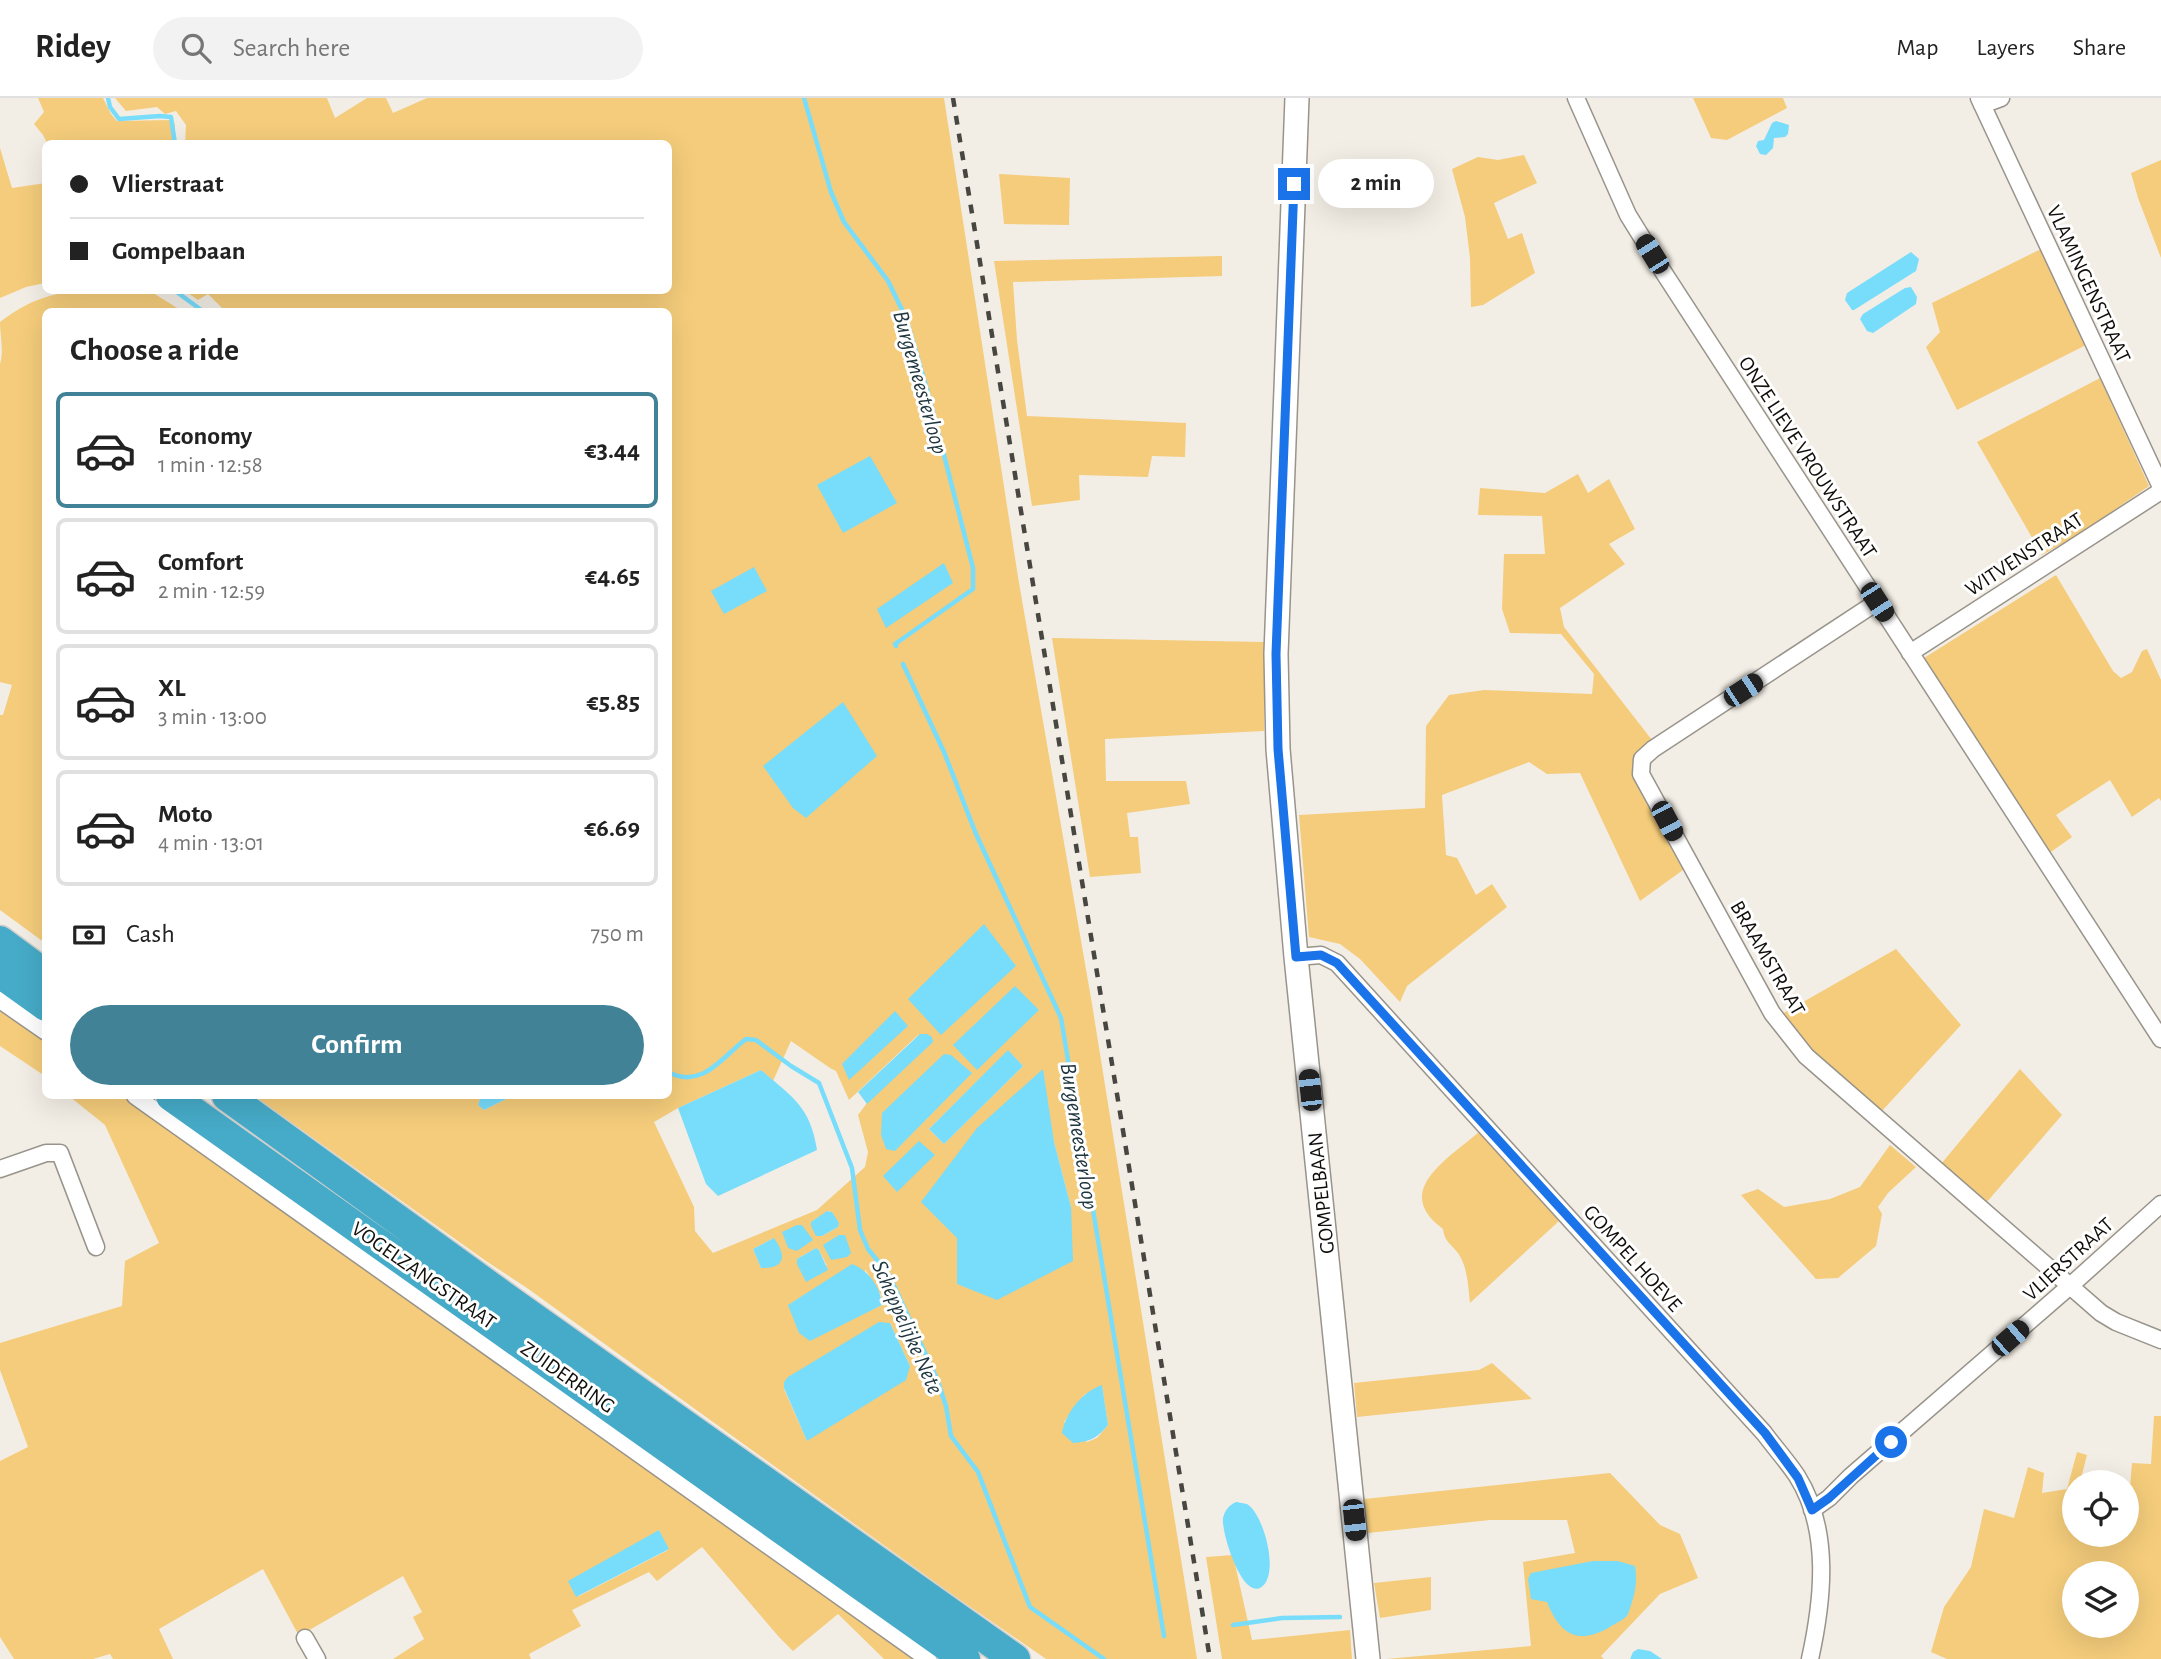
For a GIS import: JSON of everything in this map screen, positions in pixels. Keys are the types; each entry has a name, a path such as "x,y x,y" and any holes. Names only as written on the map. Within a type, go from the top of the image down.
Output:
{"highway":[{"path":"0,941 42,972"},
{"path":"0,973 42,1003"},
{"name":"ZUIDERRING","path":"175,1099 965,1659"},
{"name":"ZUIDERRING","path":"232,1099 514,1304 1015,1659"}],"street":[{"name":"GOMPELBAAN","path":"1297,98 1276,654 1278,749 1296,957 1368,1659"},
{"name":"ONZE LIEVE VROUWSTRAAT","path":"1576,98 1628,215 2161,1039"},
{"path":"1980,101 2001,98"},
{"name":"VLAMINGENSTRAAT","path":"1980,101 2161,489"},
{"name":"WITVENSTRAAT","path":"1910,653 2161,489"},
{"name":"BRAAMSTRAAT","path":"1877,602 1653,749 1642,759 1641,774 1772,1013 1806,1056 2070,1286 2116,1322 2161,1340"},
{"name":"GOMPEL HOEVE","path":"1296,957 1321,955 1337,963 1765,1433 1798,1478 1812,1510 1821,1548 1815,1635 1810,1659"},
{"path":"0,1000 42,1029"},
{"name":"VOGELZANGSTRAAT","path":"139,1099 928,1659"},
{"path":"0,1169 46,1153 60,1153 96,1247"},
{"name":"VLIERSTRAAT","path":"1812,1510 1829,1498 2161,1204"},
{"path":"305,1638 317,1659"}],"shaded area":[{"path":"38,98 103,98 117,121 172,120 175,124 173,140 46,140 34,124 44,112"},
{"path":"115,98 327,98 335,118 367,98 386,98 393,113 427,98 944,98 1018,577 1092,1004 1197,1659 1046,1659 258,1099 480,1099 478,1105 484,1110 506,1099 672,1099 672,308 222,308 208,294 672,294 672,140 185,140 186,125 176,111 165,114 157,107 126,111","holes":["919,1034 858,1115 868,1152 865,1167 817,1210 713,1253 695,1231 694,1207 654,1122 678,1108 761,1070 773,1081 791,1041 836,1071 849,1100","1008,1051 1023,1066 944,1144 929,1129","1054,1142 1071,1207 958,1284 957,1238","828,1211 832,1212 838,1227 822,1236 816,1236 814,1220","774,1238 761,1268 753,1249","816,1248 827,1266 797,1259","865,1269 881,1295 882,1305 871,1310","890,1323 910,1366 807,1441 784,1389","1102,1386 1108,1425 1097,1438 1087,1442 1064,1422 1084,1395"]},
{"path":"1693,98 1783,98 1787,108 1727,140 1711,138"},
{"path":"0,148 12,188 42,184 42,284 0,298"},
{"path":"1524,155 1537,183 1494,203 1508,239 1522,233 1535,273 1483,305 1471,307 1470,258 1465,217 1452,169 1478,157 1498,160"},
{"path":"2161,160 2161,258 2131,173"},
{"path":"999,174 1070,178 1069,225 1004,224"},
{"path":"2041,249 2086,345 1957,410 1926,347 1940,332 1932,303"},
{"path":"1222,256 1222,276 1013,282 1027,416 1186,423 1185,457 1152,456 1148,477 1079,475 1080,500 1032,506 994,261"},
{"path":"155,294 177,308 42,308 42,941 0,910 0,715 3,715 12,685 0,682 0,322 18,309 54,295"},
{"path":"189,294 208,294 198,300"},
{"path":"2100,378 2149,486 2081,533 2042,555 1977,442"},
{"path":"1578,474 1588,493 1609,479 1635,529 1609,544 1625,564 1560,608 1564,627 1652,740 1636,756 1633,778 1683,870 1640,901 1580,773 1547,774 1529,762 1442,795 1446,855 1457,858 1476,895 1492,884 1507,907 1407,986 1400,1002 1360,959 1340,944 1309,937 1299,815 1425,808 1426,726 1449,695 1484,690 1592,694 1594,674 1561,634 1510,633 1502,609 1504,554 1545,554 1542,516 1478,515 1480,488 1545,493"},
{"path":"2056,575 2113,671 2121,678 2132,672 2142,651 2147,649 2161,680 2161,801 2159,798 2132,817 2110,780 2056,815 2072,837 2048,854 1924,658"},
{"path":"1052,638 1264,642 1264,731 1105,739 1106,781 1186,781 1190,804 1127,813 1130,837 1138,837 1141,873 1090,877"},
{"path":"1896,949 1961,1025 1881,1112 1814,1056 1782,1014"},
{"path":"0,1008 42,1037 42,1074 0,1046"},
{"path":"2020,1069 2062,1115 1986,1203 1941,1164"},
{"path":"73,1099 126,1099 918,1659 884,1659 838,1614 793,1651 702,1547 657,1581 649,1572 572,1610 581,1626 529,1654 531,1659 393,1659 424,1639 413,1617 422,1612 403,1576 299,1636 263,1569 159,1629 173,1659 113,1659 110,1654 93,1659 14,1659 0,1637 0,1461 28,1447 0,1370 0,1343 122,1306 125,1261 159,1243 105,1125","holes":["659,1530 668,1550 577,1597"]},
{"path":"1479,1132 1559,1221 1470,1303 1464,1265 1446,1239 1443,1229 1428,1215 1422,1202 1423,1189 1430,1176"},
{"path":"1890,1145 1916,1167 1888,1193 1878,1207 1882,1214 1876,1246 1838,1278 1816,1279 1741,1195 1758,1189 1784,1207 1830,1199 1860,1187"},
{"path":"1492,1363 1532,1399 1357,1417 1354,1383 1479,1370"},
{"path":"2154,1416 2161,1416 2161,1659 1947,1659 1931,1652 1944,1607 1971,1567 1984,1509 2014,1518 2028,1467 2044,1473 2042,1493 2062,1490 2062,1547 2139,1547 2139,1470 2131,1470 2132,1463 2151,1464"},
{"path":"2077,1452 2087,1455 2083,1470 2072,1470"},
{"path":"1610,1473 1660,1525 1680,1534 1698,1578 1660,1594 1601,1656 1604,1659 1386,1659 1531,1646 1523,1562 1575,1553 1567,1520 1490,1520 1368,1533 1364,1499"},
{"path":"1233,1555 1252,1640 1350,1630 1352,1659 1222,1659 1206,1557"},
{"path":"1431,1577 1431,1610 1380,1618 1374,1583"}],"water":[{"path":"1776,121 1789,125 1788,134 1774,138 1773,148 1766,155 1760,154 1756,146 1758,141 1764,140 1772,123"},
{"path":"1911,252 1919,259 1916,271 1852,310 1845,300 1847,293"},
{"path":"1911,287 1917,297 1916,304 1873,333 1867,331 1860,319 1863,314"},
{"path":"870,456 897,503 843,533 817,485"},
{"path":"944,563 953,583 886,628 877,609"},
{"path":"754,567 767,591 724,614 711,591"},
{"path":"843,702 877,756 806,818 793,808 763,766"},
{"path":"984,924 1016,966 941,1035 908,999"},
{"path":"1015,986 1039,1010 977,1070 953,1045"},
{"path":"895,1011 908,1026 849,1080 842,1064"},
{"path":"920,1034 932,1037 933,1042 867,1104 858,1092"},
{"path":"1008,1050 1023,1066 944,1144 929,1129"},
{"path":"944,1054 951,1055 972,1073 895,1151 886,1149 881,1135 882,1113"},
{"path":"1043,1069 1054,1142 1071,1207 1073,1261 997,1300 957,1284 957,1238 921,1202 977,1128"},
{"path":"761,1070 791,1096 805,1113 817,1150 718,1196 706,1184 678,1108"},
{"path":"480,1099 506,1099 484,1110 478,1105"},
{"path":"919,1141 935,1155 897,1192 883,1176"},
{"path":"827,1211 832,1212 839,1223 838,1227 822,1236 816,1236 811,1222"},
{"path":"802,1225 813,1240 797,1251 788,1248 782,1232"},
{"path":"839,1235 845,1235 851,1253 847,1257 831,1260 823,1245"},
{"path":"774,1238 781,1250 781,1260 775,1266 761,1268 753,1249"},
{"path":"816,1248 828,1270 806,1282 797,1259"},
{"path":"852,1264 873,1280 882,1305 810,1341 799,1333 788,1305"},
{"path":"879,1322 890,1323 910,1366 906,1380 807,1441 784,1388 784,1382"},
{"path":"1102,1385 1108,1425 1093,1438 1073,1443 1062,1433 1067,1418 1088,1392"},
{"path":"1236,1502 1247,1504 1253,1510 1268,1546 1269,1572 1266,1582 1260,1588 1253,1588 1246,1583 1239,1573 1225,1536 1223,1518 1229,1506"},
{"path":"659,1530 669,1549 576,1597 568,1581"},
{"path":"1593,1561 1618,1561 1635,1566 1635,1590 1625,1618 1598,1633 1579,1636 1564,1629 1547,1602 1531,1599 1528,1579 1531,1573"},
{"path":"1638,1649 1650,1651 1662,1659 1630,1659"}],"waterway":[{"name":"Scheppelijke Nete","path":"108,98 110,107 119,119 171,117 174,140"},
{"name":"Burgemeesterloop","path":"804,98 831,192 844,222 888,281 906,318 973,568 973,589 895,644 896,646"},
{"name":"Scheppelijke Nete","path":"179,294 199,308"},
{"name":"Burgemeesterloop","path":"903,664 944,752 976,834 1061,1018 1164,1636"},
{"name":"Scheppelijke Nete","path":"672,1073 691,1077 701,1074 711,1069 746,1039 756,1040 819,1083 852,1168 860,1230 868,1249 889,1275 937,1379 946,1406 951,1436 978,1472 1030,1607 1104,1659"},
{"name":"Burgemeesterloop","path":"1233,1625 1282,1618 1340,1617"}],"railway":[{"path":"953,98 1210,1659"}],"route":[{"path":"1294,184 1276,654 1278,749 1296,957 1321,955 1337,963 1765,1433 1798,1478 1812,1510 1891,1442"}]}
